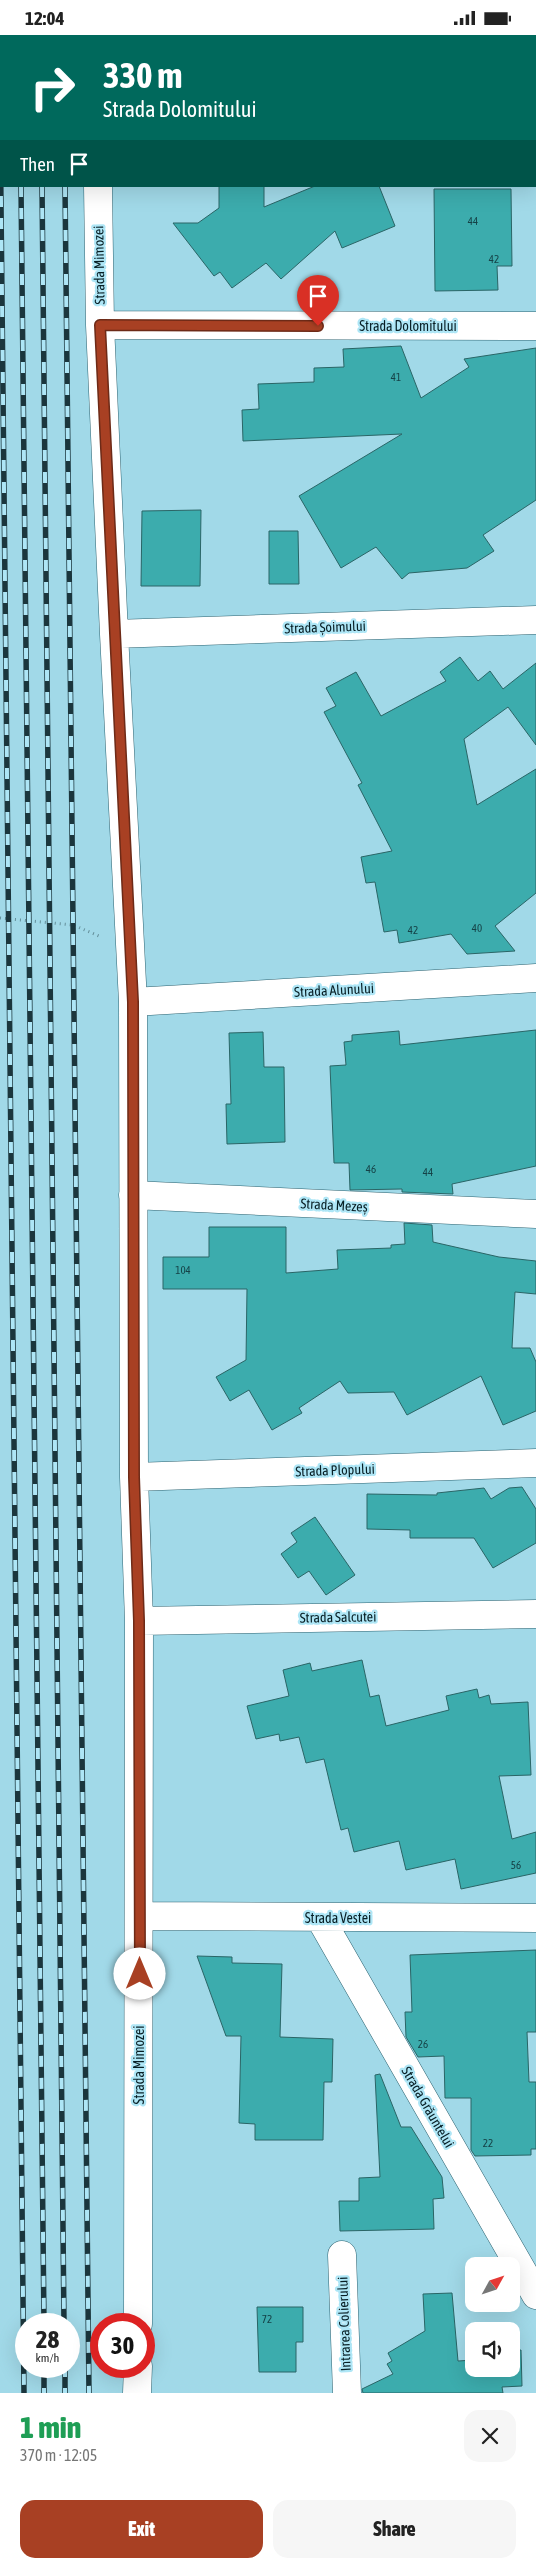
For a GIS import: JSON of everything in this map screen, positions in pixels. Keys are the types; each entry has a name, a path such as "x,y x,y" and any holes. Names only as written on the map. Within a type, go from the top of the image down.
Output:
{"street":[{"name":"Strada Mimozei","path":"98,187 100,325 133,1002 134,1477 139,1621 138,2313"},
{"name":"Strada Dolomitului","path":"100,325 536,326"},
{"name":"Strada Șoimului","path":"114,634 536,620"},
{"name":"Strada Alunului","path":"133,1002 536,978"},
{"name":"Strada Mezeș","path":"133,1195 536,1214"},
{"name":"Strada Plopului","path":"134,1477 536,1463"},
{"name":"Strada Salcutei","path":"139,1621 536,1614"},
{"name":"Strada Vestei","path":"140,1915 320,1918 536,1918"},
{"name":"Strada Grăuntelui","path":"320,1918 536,2295"},
{"name":"Intrarea Colierului","path":"342,2255 347,2393"},
{"path":"137,2393 138,2378"}],"path":[{"path":"0,918 74,925 103,938"}],"building":[{"path":"219,187 264,187 264,207 313,187 379,187 395,226 342,248 335,231 281,279 266,263 232,288 220,272 214,276 173,223 198,223 219,208"},
{"path":"434,189 511,189 512,266 497,266 498,290 435,291"},
{"path":"401,346 421,398 469,367 464,359 536,348 536,500 483,535 494,551 467,568 409,573 402,579 376,547 341,568 299,496 402,434 243,441 242,410 259,409 258,384 314,382 314,368 344,367 343,349"},
{"path":"201,510 200,586 141,586 142,511"},
{"path":"269,531 298,531 299,584 269,584"},
{"path":"460,657 478,681 490,671 503,689 536,663 536,745 508,707 464,739 477,805 536,769 536,893 495,926 515,951 467,954 451,934 399,943 397,930 384,932 375,882 366,883 361,857 392,851 358,785 362,783 324,712 336,706 326,688 356,672 381,716 446,681 440,672"},
{"path":"536,1030 536,1166 452,1184 453,1194 402,1192 402,1189 350,1190 349,1163 334,1163 330,1066 346,1065 344,1042 352,1041 352,1035 399,1031 400,1045"},
{"path":"263,1032 264,1067 284,1067 285,1142 227,1144 226,1104 231,1104 229,1033"},
{"path":"404,1223 432,1225 433,1242 499,1257 536,1261 536,1294 515,1292 512,1348 530,1348 536,1362 536,1411 503,1425 481,1376 407,1415 394,1392 348,1393 340,1381 299,1408 302,1413 272,1430 249,1390 230,1401 216,1377 246,1360 247,1289 163,1289 163,1257 209,1257 209,1227 286,1227 286,1273 338,1269 337,1250 391,1248 391,1245 405,1244"},
{"path":"522,1487 536,1509 536,1543 493,1568 474,1538 410,1538 410,1530 367,1529 367,1494 437,1495 437,1493 484,1488 491,1499 509,1488"},
{"path":"315,1517 355,1575 326,1595 309,1571 298,1578 281,1554 297,1542 291,1533"},
{"path":"362,1660 370,1697 379,1695 386,1726 449,1710 446,1696 477,1689 479,1698 489,1695 491,1704 528,1702 531,1775 499,1776 512,1839 536,1832 536,1873 461,1889 455,1859 406,1870 399,1841 354,1852 348,1828 341,1830 324,1759 306,1763 299,1737 280,1741 279,1734 256,1739 247,1706 289,1696 283,1670 310,1663 312,1671"},
{"path":"536,1950 536,2032 527,2032 529,2082 536,2082 536,2149 531,2149 531,2155 475,2156 471,2150 471,2098 445,2098 444,2056 418,2057 406,2037 405,2012 412,2012 410,1955"},
{"path":"197,1956 232,1957 232,1963 282,1964 280,2037 333,2039 332,2082 324,2082 323,2140 255,2140 255,2124 239,2123 241,2036 226,2036"},
{"path":"380,2074 401,2127 411,2127 442,2177 444,2198 433,2199 434,2229 340,2231 339,2201 359,2201 359,2178 380,2177 375,2075"},
{"path":"452,2293 458,2361 465,2361 465,2377 520,2377 521,2350 522,2386 502,2387 503,2393 363,2393 362,2389 393,2374 387,2364 392,2361 388,2353 425,2331 423,2294"},
{"path":"257,2307 303,2307 303,2342 296,2342 296,2372 259,2372"}],"railway":[{"path":"1,187 24,2393"},
{"path":"21,187 44,2313"},
{"path":"42,187 64,2313"},
{"path":"65,187 89,2393"},
{"path":"44,2378 44,2393"},
{"path":"65,2378 65,2393"}],"route":[{"path":"140,1974 139,1621 134,1477 133,1002 100,325 318,326"}]}
